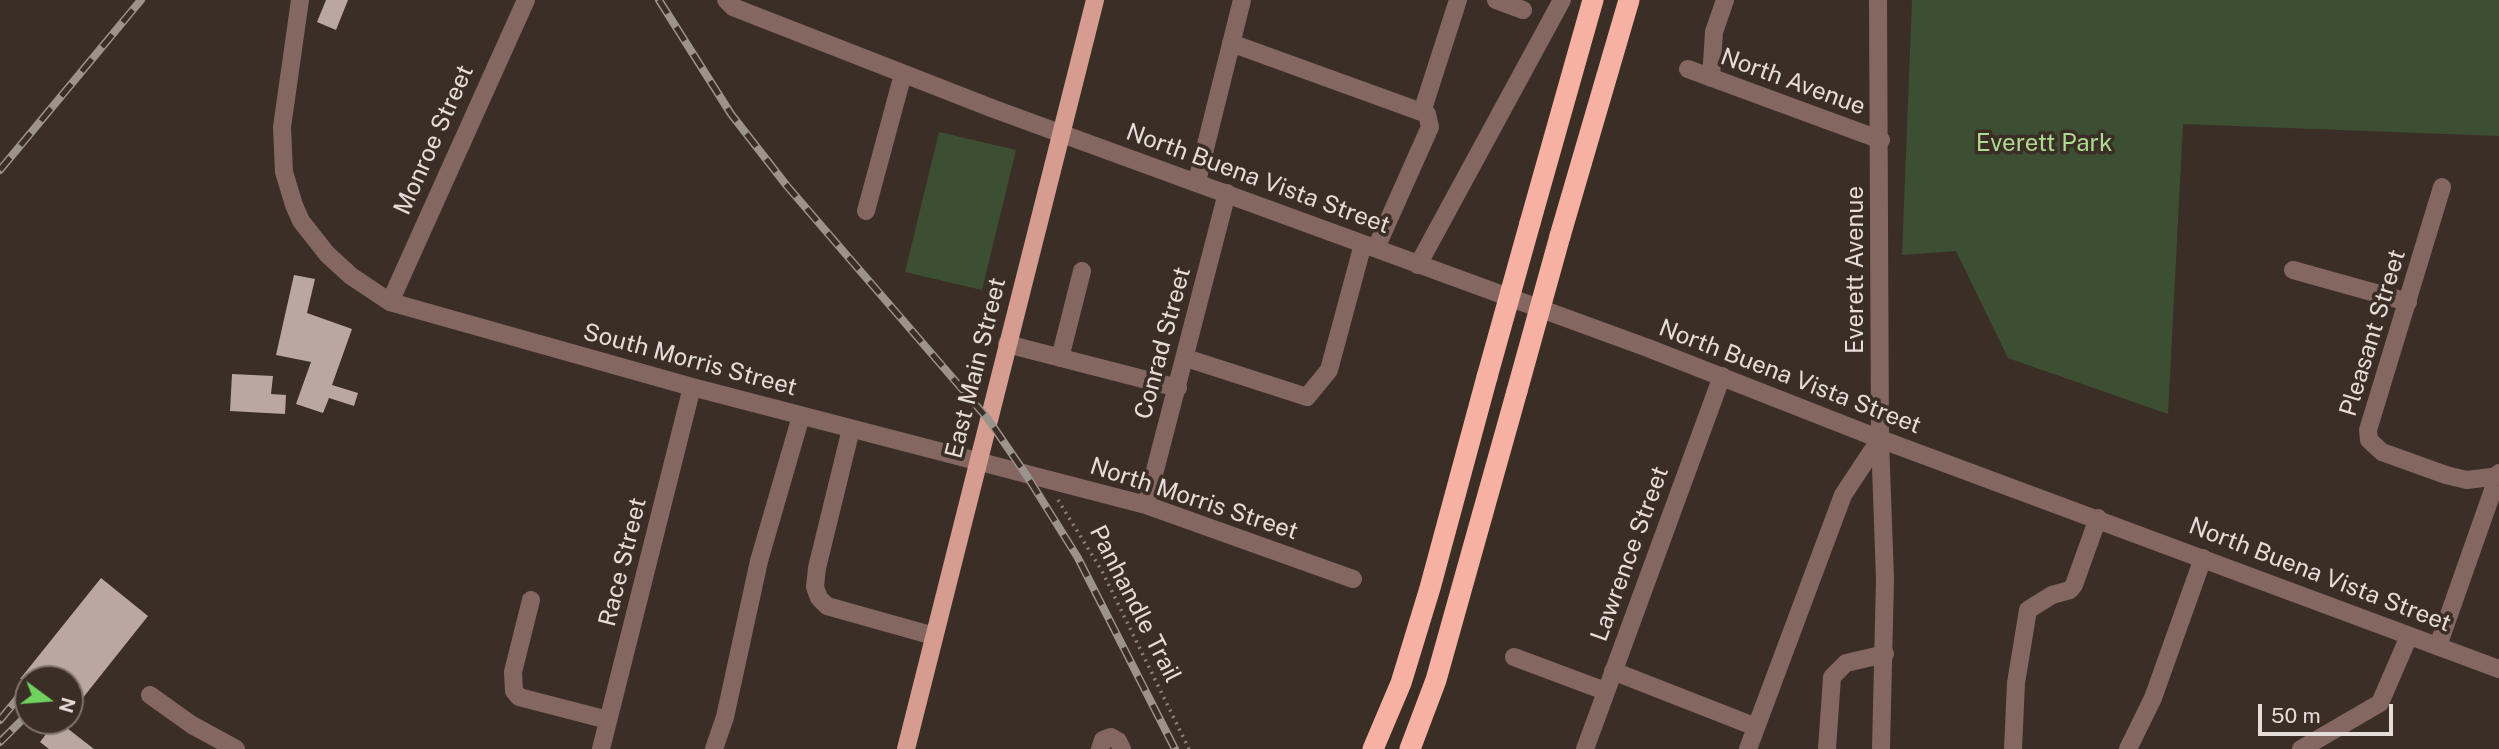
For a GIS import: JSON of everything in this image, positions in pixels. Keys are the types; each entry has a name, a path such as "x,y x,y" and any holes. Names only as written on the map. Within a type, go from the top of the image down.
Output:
{"highway":[{"path":"1373,749 1401,683 1430,588 1593,0"},
{"path":"1410,749 1436,680 1629,0"}],"main road":[{"name":"East Main Street","path":"906,749 1095,0"}],"street":[{"name":"South Morris Street","path":"300,0 282,127 284,172 301,221 327,254 351,276 390,302 692,387 979,461"},
{"name":"Monroe Street","path":"390,302 526,0"},
{"path":"1197,181 1242,0"},
{"path":"1422,112 1458,0"},
{"path":"1496,0 1522,10"},
{"path":"1418,265 1562,0"},
{"path":"1711,78 1714,32 1726,0"},
{"name":"Everett Avenue","path":"1878,0 1881,140 1880,439 1885,654 1881,749"},
{"name":"North Buena Vista Street","path":"732,3 903,74 1061,134 1197,181 1722,376 1880,439 2499,669"},
{"path":"1186,358 1307,397 1329,370 1369,246 1430,127 1427,114 1230,43"},
{"name":"North Avenue","path":"1688,69 1881,140"},
{"path":"866,211 903,74"},
{"name":"Pleasant Street","path":"2442,187 2368,429 2371,444 2392,457 2458,478 2499,475"},
{"name":"Conrad Street","path":"1146,505 1227,193"},
{"path":"2293,270 2408,302"},
{"path":"1059,358 1082,271"},
{"path":"1007,344 1178,388"},
{"name":"Lawrence Street","path":"1585,749 1722,376"},
{"name":"Race Street","path":"601,749 692,387"},
{"path":"714,749 725,716 759,561 801,416"},
{"path":"851,429 817,568 815,587 818,598 827,606 934,636"},
{"path":"1748,749 1843,495 1880,439"},
{"name":"North Morris Street","path":"979,461 1146,505 1353,579"},
{"path":"2438,646 2499,475"},
{"path":"2012,749 2016,683 2028,610 2052,595 2070,590 2074,585 2098,518"},
{"path":"2128,749 2153,698 2203,558"},
{"path":"531,600 513,672 514,691 519,697 608,720"},
{"path":"2305,748 2380,703 2410,636"},
{"path":"1827,749 1832,677 1846,663 1885,654"},
{"path":"1514,657 1605,691"},
{"path":"1613,671 1756,727"},
{"path":"150,695 192,725 236,749"},
{"path":"1100,749 1102,740 1111,737 1118,741 1122,749"}],"path":[{"name":"Panhandle Trail","path":"1042,479 1065,509 1102,571 1189,749"}],"green space":[{"name":"Everett Park","path":"1912,0 2499,0 2499,136 2183,124 2168,414 2008,358 1956,251 1902,255"},
{"path":"939,132 1016,150 982,290 905,272"}],"building":[{"path":"326,0 348,0 336,30 317,22"},
{"path":"294,275 315,279 307,313 352,329 332,385 358,393 354,406 329,398 323,413 296,404 311,362 276,355"},
{"path":"232,374 273,376 271,394 286,395 285,414 230,411"},
{"path":"101,578 148,616 84,696 84,665 31,665"},
{"path":"45,735 76,735 94,749 49,749 40,742"}],"railway":[{"path":"0,170 141,0"},
{"path":"659,0 731,114 787,186 988,419 1078,558 1175,749"},
{"path":"0,720 14,703"},
{"path":"0,742 14,728"}]}
